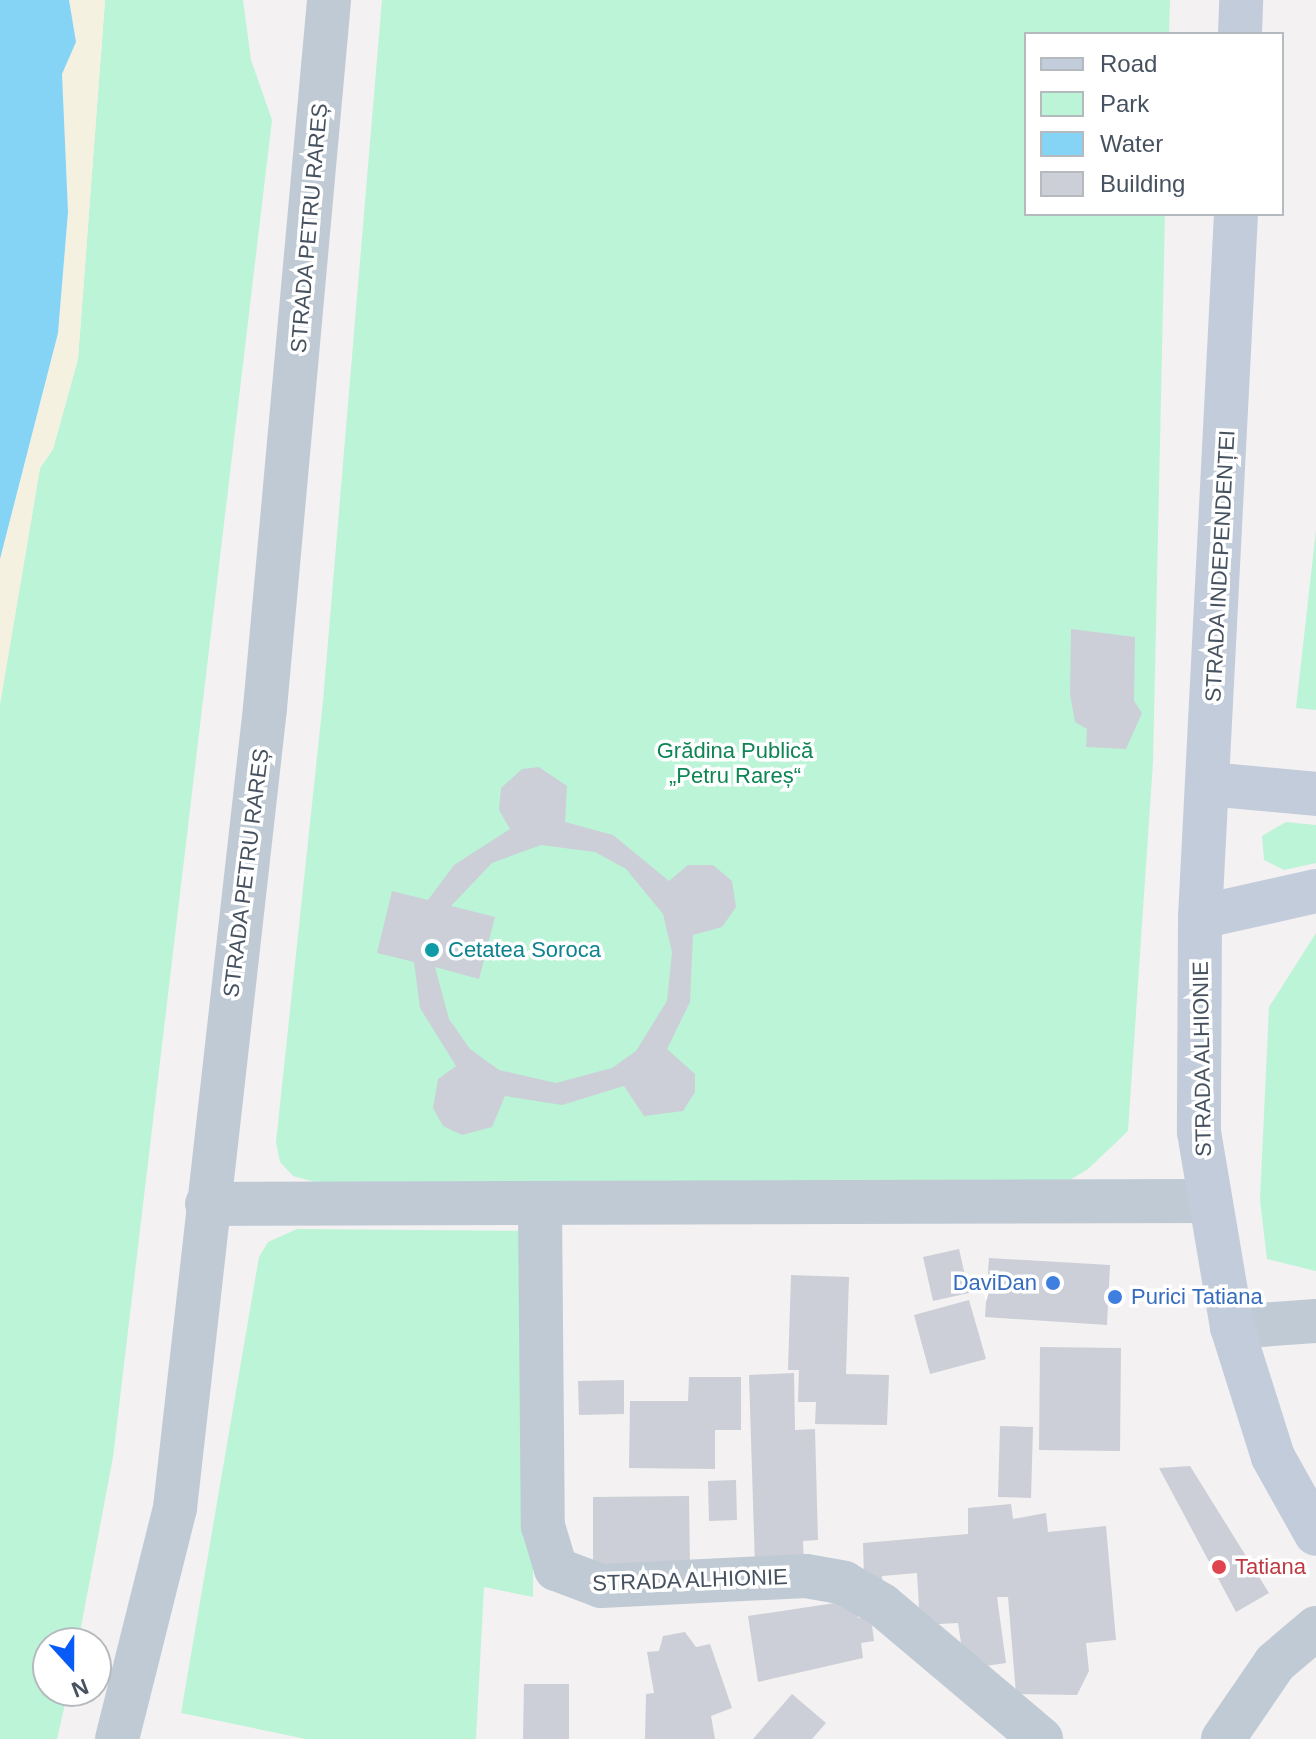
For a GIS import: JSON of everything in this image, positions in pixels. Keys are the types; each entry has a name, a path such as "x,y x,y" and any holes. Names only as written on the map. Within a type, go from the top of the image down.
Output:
{"main road":[{"path":"1240,32 1241,0"},
{"name":"STRADA INDEPENDENȚEI","path":"1200,917 1236,216"},
{"path":"1209,784 1316,794"},
{"path":"1200,917 1316,891"},
{"name":"STRADA ALHIONIE","path":"1200,917 1199,1132 1208,1201 1232,1327 1273,1457 1316,1534"}],"street":[{"name":"STRADA PETRU RAREȘ","path":"117,1739 175,1508 265,708 329,0"},
{"path":"207,1204 540,1208 1208,1201"},
{"name":"STRADA ALHIONIE","path":"540,1208 543,1526 556,1569 573,1582 601,1586 806,1576 844,1583 882,1605 1041,1739"},
{"path":"1232,1327 1316,1321"},
{"path":"1223,1739 1275,1663 1316,1628"}],"green space":[{"path":"105,0 243,0 251,60 272,120 113,1457 81,1627 32,1627 32,1707 64,1707 57,1739 0,1739 0,704 40,468 53,449 78,359"},
{"name":"Grădina Publică „Petru Rareș“","path":"382,0 1170,0 1169,32 1024,32 1024,216 1165,216 1153,762 1128,1131 1088,1169 1068,1181 315,1182 293,1176 280,1162 276,1142 323,701"},
{"path":"1316,530 1316,710 1296,708"},
{"path":"1286,822 1316,825 1316,863 1284,870 1264,860 1262,836"},
{"path":"1316,933 1316,1271 1267,1259 1260,1200 1269,1007"},
{"path":"297,1229 533,1231 533,1597 484,1587 476,1739 306,1739 181,1713 259,1257 268,1242"}],"sand":[{"path":"69,0 105,0 78,359 53,449 40,468 0,704 0,559 58,333 68,212 62,74 76,42"}],"water":[{"path":"0,0 69,0 76,42 62,74 68,212 58,333 0,559"}],"building":[{"path":"1071,629 1135,637 1134,701 1142,713 1126,749 1086,747 1087,729 1075,722 1070,694"},
{"name":"Cetatea Soroca","path":"539,767 567,786 565,822 613,835 669,881 688,865 713,865 732,881 736,907 722,927 693,935 690,1002 667,1049 695,1074 695,1092 683,1111 644,1116 624,1086 562,1105 505,1096 492,1127 462,1135 443,1126 433,1108 438,1079 456,1066 420,1008 414,962 377,953 392,891 428,900 454,865 510,829 499,810 501,788 522,769","holes":["541,845 595,852 626,869 663,914 672,952 667,1001 636,1051 612,1068 556,1083 499,1070 470,1049 449,1019 435,967 479,979 495,917 451,906 492,863"]},
{"path":"959,1249 969,1293 933,1301 923,1257"},
{"path":"989,1258 1110,1265 1107,1325 985,1317"},
{"path":"791,1275 849,1277 846,1374 889,1375 887,1425 815,1424 816,1402 798,1402 799,1370 788,1370"},
{"path":"969,1300 986,1359 930,1374 914,1315"},
{"path":"1040,1347 1121,1348 1120,1451 1039,1450"},
{"path":"794,1373 795,1430 815,1429 818,1540 803,1541 804,1564 755,1566 749,1375"},
{"path":"689,1377 741,1377 741,1430 715,1430 715,1469 629,1468 630,1401 688,1401"},
{"path":"624,1380 624,1414 579,1415 578,1381"},
{"path":"1000,1426 1033,1427 1031,1498 998,1497"},
{"path":"1190,1466 1269,1593 1236,1612 1159,1468"},
{"path":"736,1480 737,1520 709,1521 708,1481"},
{"path":"689,1496 690,1568 593,1570 593,1497"},
{"path":"1011,1504 1013,1519 1046,1513 1048,1532 1106,1526 1116,1640 1086,1643 1089,1671 1077,1695 1016,1694 1008,1597 997,1597 1006,1663 965,1669 958,1623 920,1625 917,1573 882,1576 883,1588 864,1577 863,1543 968,1534 968,1508"},
{"path":"855,1600 858,1618 871,1617 874,1641 861,1643 863,1658 758,1682 748,1616"},
{"path":"685,1632 696,1647 710,1644 732,1708 711,1716 715,1739 645,1739 646,1694 654,1693 647,1652 659,1651 663,1636"},
{"path":"524,1684 569,1684 569,1739 523,1739"},
{"path":"792,1694 826,1723 812,1739 753,1739"}],"place":[{"name":"Cetatea Soroca","path":"432,950"},
{"name":"DaviDan","path":"1053,1283"},
{"name":"Purici Tatiana","path":"1115,1297"},
{"name":"Tatiana","path":"1219,1567"}]}
